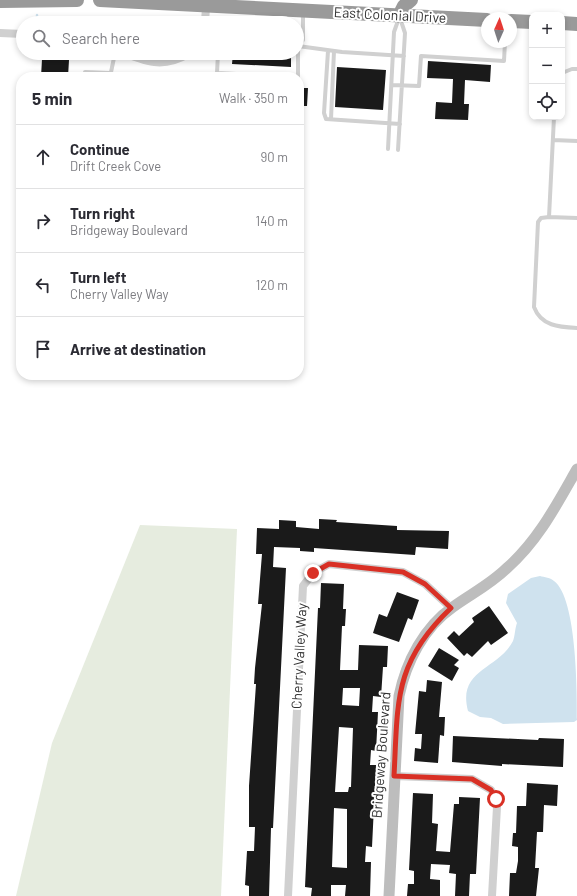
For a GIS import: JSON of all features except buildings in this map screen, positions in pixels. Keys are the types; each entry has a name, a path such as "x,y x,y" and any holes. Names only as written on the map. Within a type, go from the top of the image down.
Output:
{"highway":[{"path":"0,1 77,0"},
{"name":"East Colonial Drive","path":"100,0 206,3 303,11 481,20"},
{"path":"400,16 404,6 411,0"},
{"path":"517,21 529,22"},
{"path":"565,23 577,24"}],"street":[{"path":"205,16 206,3"},
{"path":"0,33 16,34"},
{"path":"145,60 154,63 166,63 178,60"},
{"name":"Bridgeway Boulevard","path":"389,896 394,776 399,696 402,679 420,642 433,625 451,608 507,569 527,548 556,506 577,469"},
{"name":"Cherry Valley Way","path":"288,896 303,586 313,573 329,564 403,572 425,584 451,608"},
{"path":"394,776 472,779 491,790 496,799 497,807 492,896"}],"lane":[{"path":"303,11 303,16"},
{"path":"388,149 394,32 400,16"},
{"path":"398,150 406,33 400,16"},
{"path":"304,47 328,51 404,56"},
{"path":"392,85 419,86 421,56 504,61 505,48"},
{"path":"328,51 324,113 326,119 400,124"},
{"path":"331,119 334,51"},
{"path":"111,72 113,60"},
{"path":"217,72 218,60"},
{"path":"297,60 298,72"},
{"path":"565,72 577,69"},
{"path":"549,217 554,120"},
{"path":"553,140 577,142"},
{"path":"577,218 549,217 541,218 538,222 534,306 537,315 543,321 559,327 577,328"}],"shaded area":[{"path":"140,525 237,529 221,896 16,896 52,743"}],"water":[{"path":"540,576 554,581 562,591 567,606 571,625 576,668 577,720 574,722 503,724 491,718 480,717 468,711 466,697 468,686 473,678 506,651 513,641 517,623 506,603 508,594 531,578"}],"route":[{"path":"313,573 329,564 403,572 425,584 451,608 433,625 420,642 402,679 399,696 394,776 472,779 491,790 496,799"}]}
